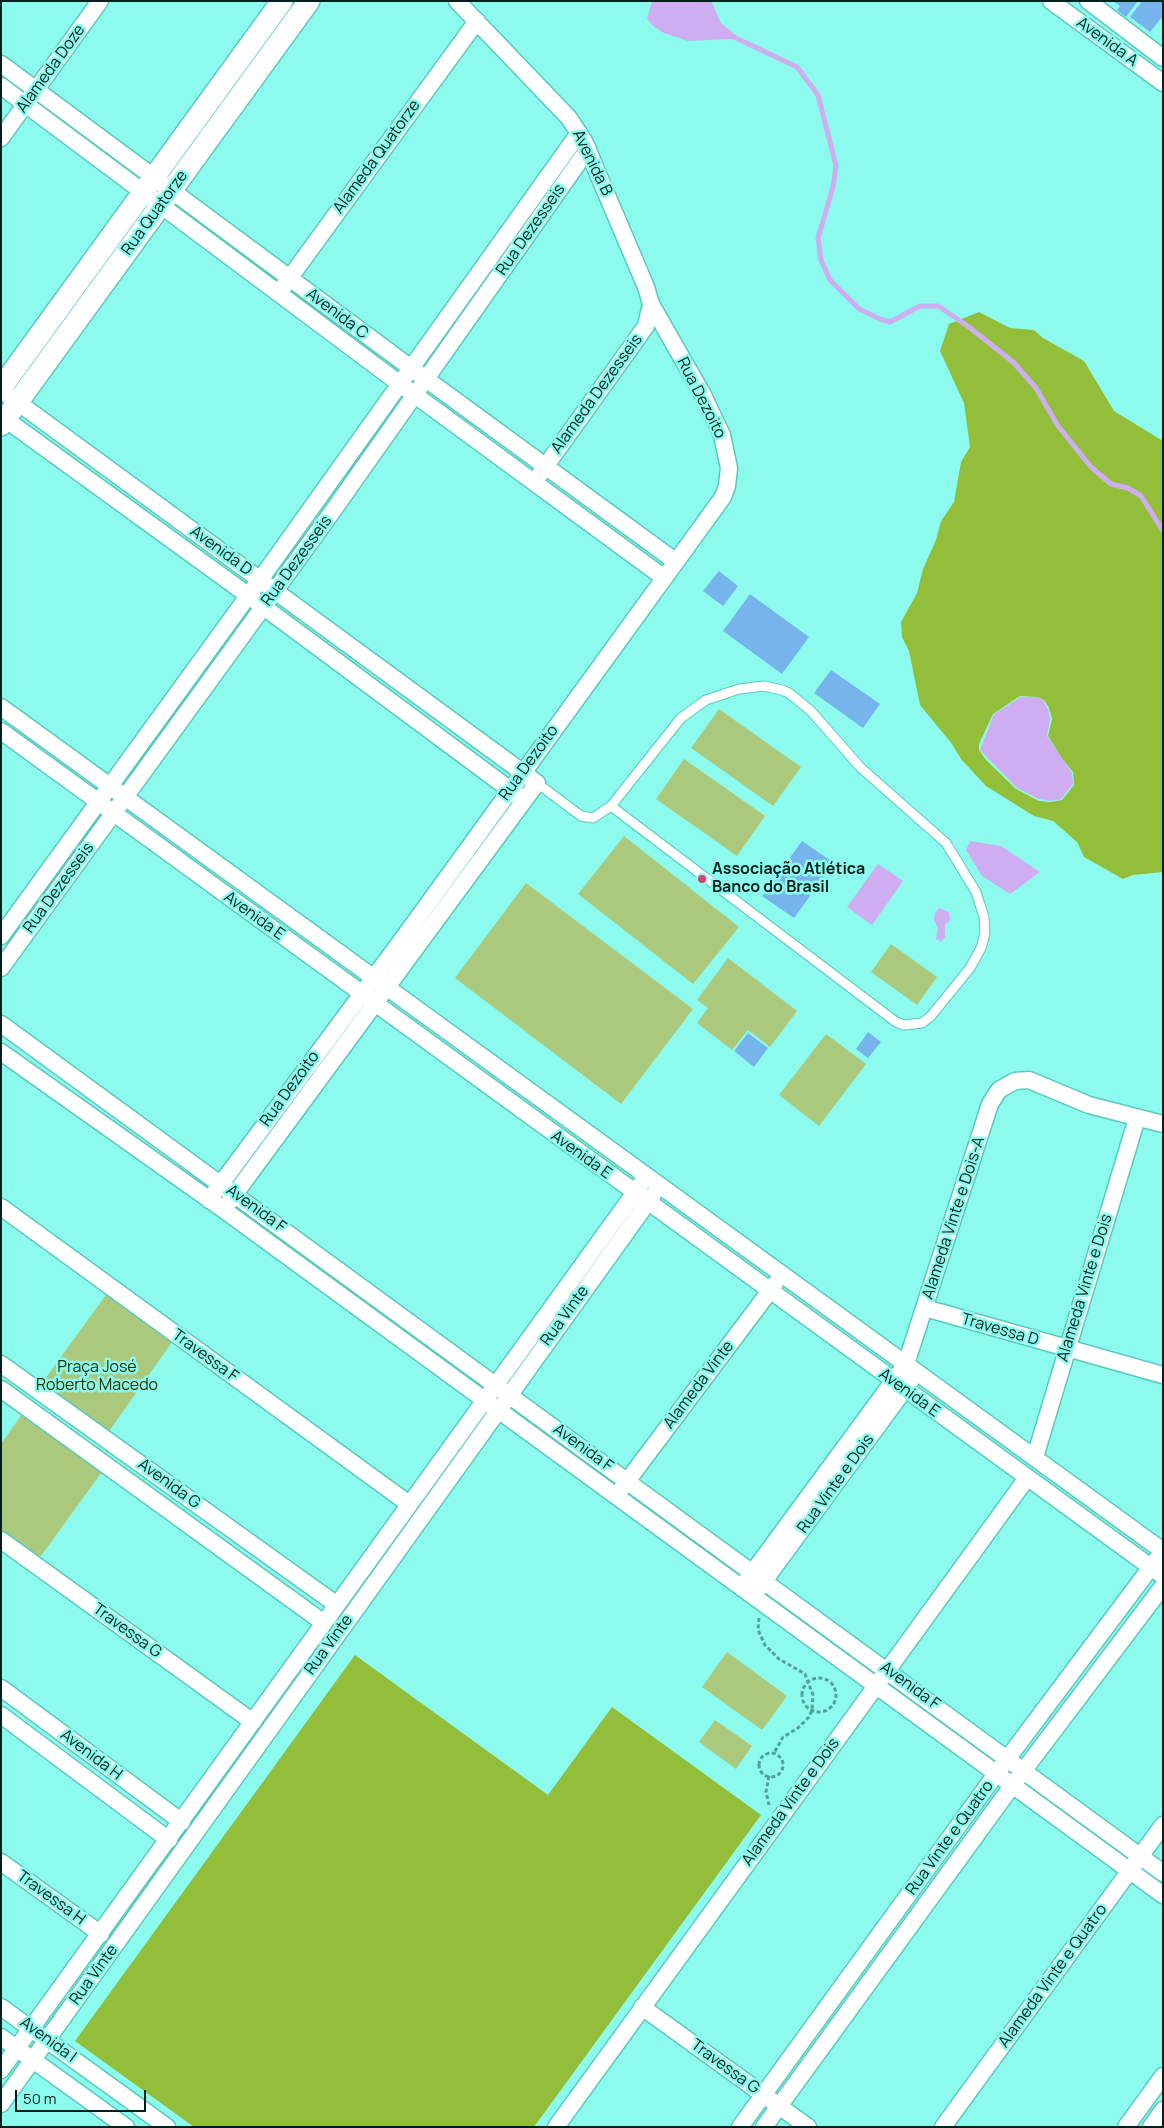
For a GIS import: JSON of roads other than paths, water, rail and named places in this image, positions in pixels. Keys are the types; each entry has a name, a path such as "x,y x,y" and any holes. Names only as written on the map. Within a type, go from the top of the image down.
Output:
{"street":[{"name":"Alameda Doze","path":"1,138 100,1"},
{"name":"Rua Quatorze","path":"5,407 158,191 282,1"},
{"name":"Rua Quatorze","path":"158,191 309,1"},
{"name":"Avenida B","path":"457,1 569,118 579,132 588,149 646,287 651,304"},
{"path":"1079,22 1092,2"},
{"name":"Avenida A","path":"1092,2 1163,58"},
{"name":"Avenida A","path":"1061,4 1079,22 1163,83"},
{"name":"Alameda Quatorze","path":"278,293 477,21"},
{"name":"Avenida C","path":"1,64 37,89 278,293 663,577"},
{"name":"Avenida C","path":"1,86 289,278 674,561"},
{"name":"Rua Dezesseis","path":"1,936 260,580 579,132"},
{"name":"Rua Dezesseis","path":"1,968 264,607 588,149"},
{"name":"Alameda Dezesseis","path":"535,482 646,326 651,304"},
{"name":"Rua Dezoito","path":"380,982 510,790 722,497 727,486 729,468 722,435 651,304"},
{"name":"Avenida D","path":"5,407 260,580 537,784"},
{"name":"Avenida D","path":"5,407 248,596 524,801"},
{"name":"Avenida E","path":"1,707 659,1187 1163,1551"},
{"name":"Avenida E","path":"1,731 445,1056 1157,1572"},
{"name":"Rua Dezoito","path":"208,1200 537,784"},
{"name":"Rua Dezoito","path":"224,1210 367,999"},
{"name":"Avenida F","path":"1,1024 887,1669 1163,1873"},
{"name":"Avenida F","path":"1,1052 224,1210 1163,1896"},
{"name":"Alameda Vinte e Dois-A","path":"912,1368 925,1308 990,1104 999,1090 1015,1081 1029,1080 1089,1104 1137,1118"},
{"path":"1137,1118 1163,1124"},
{"name":"Alameda Vinte e Dois","path":"1035,1457 1137,1118"},
{"name":"Rua Vinte","path":"1,2070 169,1840 495,1384 646,1177"},
{"name":"Rua Vinte","path":"1,2104 497,1410 659,1187"},
{"name":"Travessa F","path":"1,1208 409,1504"},
{"name":"Alameda Vinte","path":"616,1496 781,1275"},
{"name":"Travessa D","path":"925,1308 1163,1375"},
{"name":"Avenida G","path":"1,1364 337,1604"},
{"name":"Rua Vinte e Dois","path":"753,1596 759,1577 912,1368"},
{"name":"Avenida G","path":"1,1389 324,1623"},
{"path":"70,1439 82,1422"},
{"name":"Alameda Vinte e Dois","path":"556,2127 1027,1478"},
{"name":"Travessa G","path":"1,1540 253,1722"},
{"name":"Rua Vinte e Quatro","path":"740,2127 1007,1759 1157,1572 1163,1551"},
{"name":"Rua Vinte e Quatro","path":"764,2127 1012,1786 1163,1586"},
{"name":"Avenida H","path":"1,1688 182,1822"},
{"name":"Avenida H","path":"1,1714 169,1840"},
{"name":"Alameda Vinte e Quatro","path":"943,2127 1163,1824"},
{"name":"Travessa H","path":"1,1862 100,1934"},
{"name":"Avenida I","path":"1,2007 167,2127"},
{"name":"Travessa G","path":"642,2007 808,2127"},
{"name":"Avenida I","path":"1,2037 126,2127"},
{"path":"1126,2127 1163,2076"},
{"path":"1150,2127 1163,2110"}],"lane":[{"path":"537,784 586,818 596,817 610,806 681,718 706,700 739,689 764,686 782,690 789,693 811,710 860,767 946,843 967,876 982,909 985,932 981,948 970,968 931,1016 922,1023 904,1025 896,1022 610,806"},
{"path":"524,801 545,794 553,795"}],"waterway":[{"path":"738,39 797,67 818,95 836,166 833,187 818,238 821,260 830,280 859,309 880,319 890,322 920,306 938,306 969,327 1013,362 1036,388 1058,426 1091,467 1111,484 1128,488 1141,496 1163,531"}],"place":[{"name":"Associação Atlética Banco do Brasil","path":"702,879"}],"park label":[{"name":"Praça José Roberto Macedo","path":"97,1377"}]}
